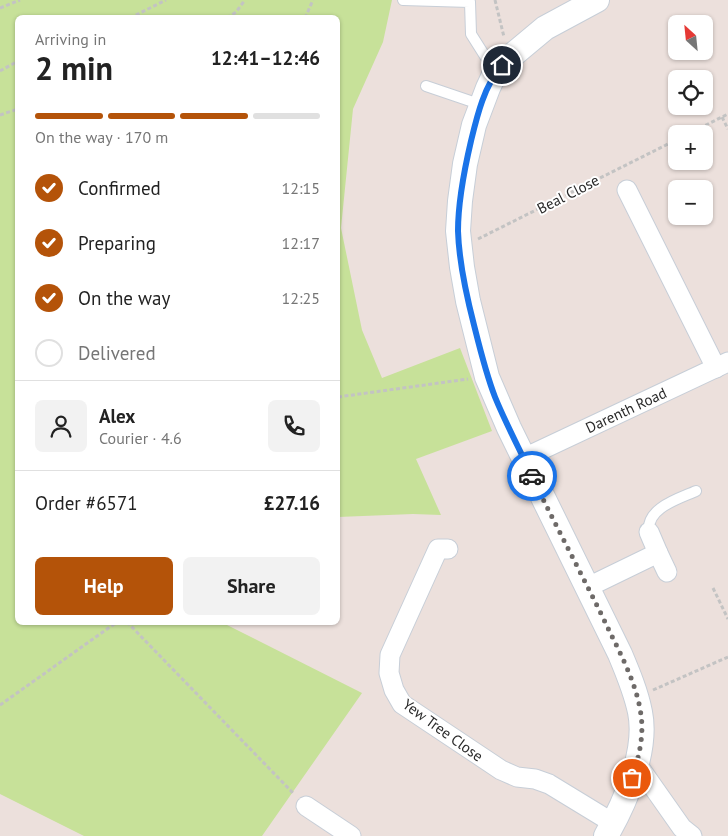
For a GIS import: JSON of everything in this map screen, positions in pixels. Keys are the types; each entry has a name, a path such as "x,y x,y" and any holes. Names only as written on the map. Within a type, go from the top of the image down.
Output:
{"street":[{"path":"596,0 545,28 502,65 474,126 465,164 458,231 468,301 487,377 524,458 620,654 633,685 641,713 642,737 637,764 610,829"},
{"path":"626,190 722,365"},
{"name":"Darenth Road","path":"524,458 722,365"},
{"path":"649,532 668,572"},
{"name":"Yew Tree Close","path":"448,549 438,549 390,655 389,673 394,690 402,704 501,770 517,777 535,779 549,784 610,829"},
{"path":"588,587 658,553"},
{"path":"637,764 682,828 692,836"},
{"path":"306,806 351,836"}],"lane":[{"path":"403,0 470,2 472,34 502,65"},
{"path":"426,86 482,105"},
{"path":"649,532 649,522 656,511 696,491"}],"path":[{"path":"0,8 20,0"},
{"path":"136,15 166,0"},
{"path":"232,15 245,0"},
{"path":"306,15 313,0"},
{"path":"495,0 502,65"},
{"path":"0,71 15,63"},
{"path":"0,115 15,110"},
{"path":"706,125 728,114"},
{"path":"722,117 728,129"},
{"name":"Beal Close","path":"460,248 668,144"},
{"path":"340,396 487,377"},
{"path":"713,588 728,619"},
{"path":"0,705 113,625"},
{"path":"130,625 306,806"},
{"path":"669,683 728,657"}],"green space":[{"path":"0,0 392,0 383,42 353,109 341,228 362,330 382,378 460,348 492,431 416,459 441,515 413,514 340,517 340,15 15,15 15,625 227,625 362,693 262,836 84,836 0,794"}],"way so far":[{"path":"532,476 577,564 633,685 641,713 642,737 637,764 632,778"}],"route":[{"path":"502,65 488,88 474,126 465,164 458,231 468,301 487,377 532,476"}]}
